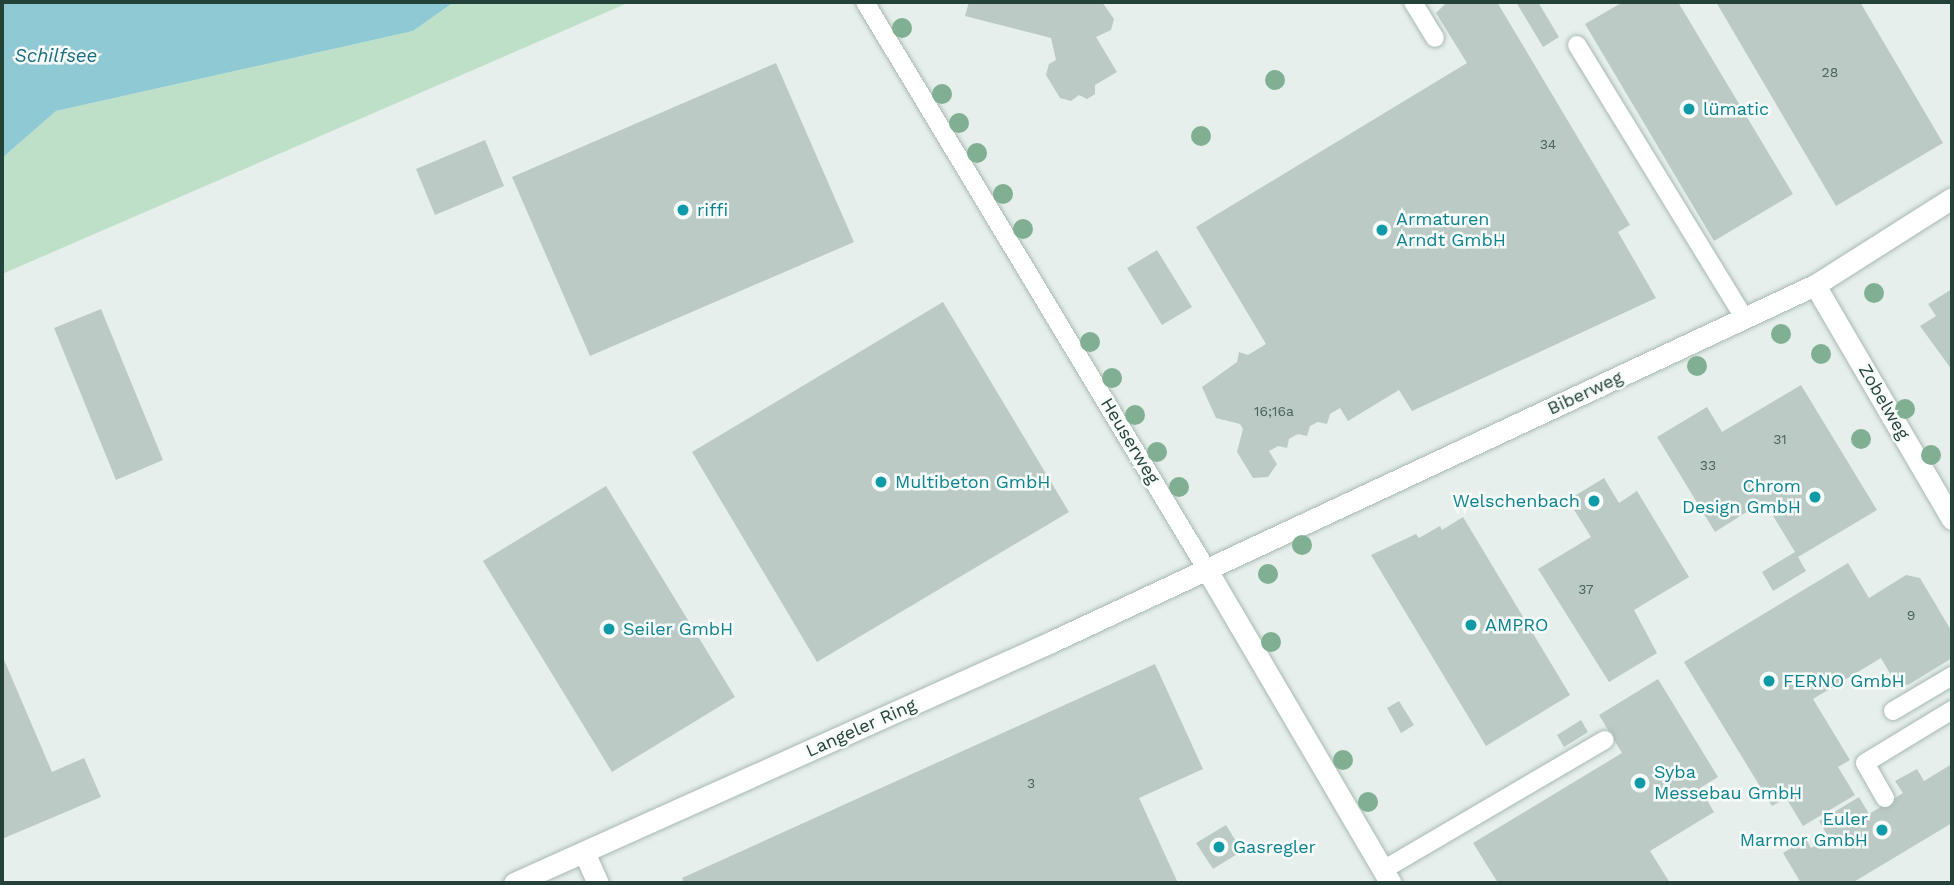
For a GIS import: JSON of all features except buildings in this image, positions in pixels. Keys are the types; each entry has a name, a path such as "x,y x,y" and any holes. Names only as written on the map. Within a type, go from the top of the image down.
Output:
{"street":[{"name":"Biberweg","path":"1207,570 1815,285 1952,198"},
{"name":"Zobelweg","path":"1815,285 1952,519"},
{"name":"Langeler Ring","path":"514,883 1207,570"},
{"name":"Heuserweg","path":"1207,570 1387,877"},
{"path":"583,852 598,883"}],"lane":[{"name":"Heuserweg","path":"865,2 1207,570"},
{"path":"1413,2 1435,38"},
{"path":"1577,45 1745,319"},
{"path":"1893,711 1952,676"},
{"path":"1885,798 1865,763 1952,710"},
{"path":"1387,877 1605,740"}],"green space":[{"path":"454,2 630,2 2,274 2,158 56,111 413,31"}],"water":[{"name":"Schilfsee","path":"2,2 454,2 413,31 56,111 2,158"}],"place":[{"name":"lümatic","path":"1689,109"},
{"name":"riffi","path":"683,210"},
{"name":"Armaturen Arndt GmbH","path":"1382,230"},
{"name":"Multibeton GmbH","path":"881,482"},
{"name":"Chrom Design GmbH","path":"1815,497"},
{"name":"Welschenbach","path":"1594,501"},
{"name":"AMPRO","path":"1471,625"},
{"name":"Seiler GmbH","path":"609,629"},
{"name":"FERNO GmbH","path":"1769,681"},
{"name":"Syba Messebau GmbH","path":"1640,783"},
{"name":"Euler Marmor GmbH","path":"1882,830"},
{"name":"Gasregler","path":"1219,847"}]}
